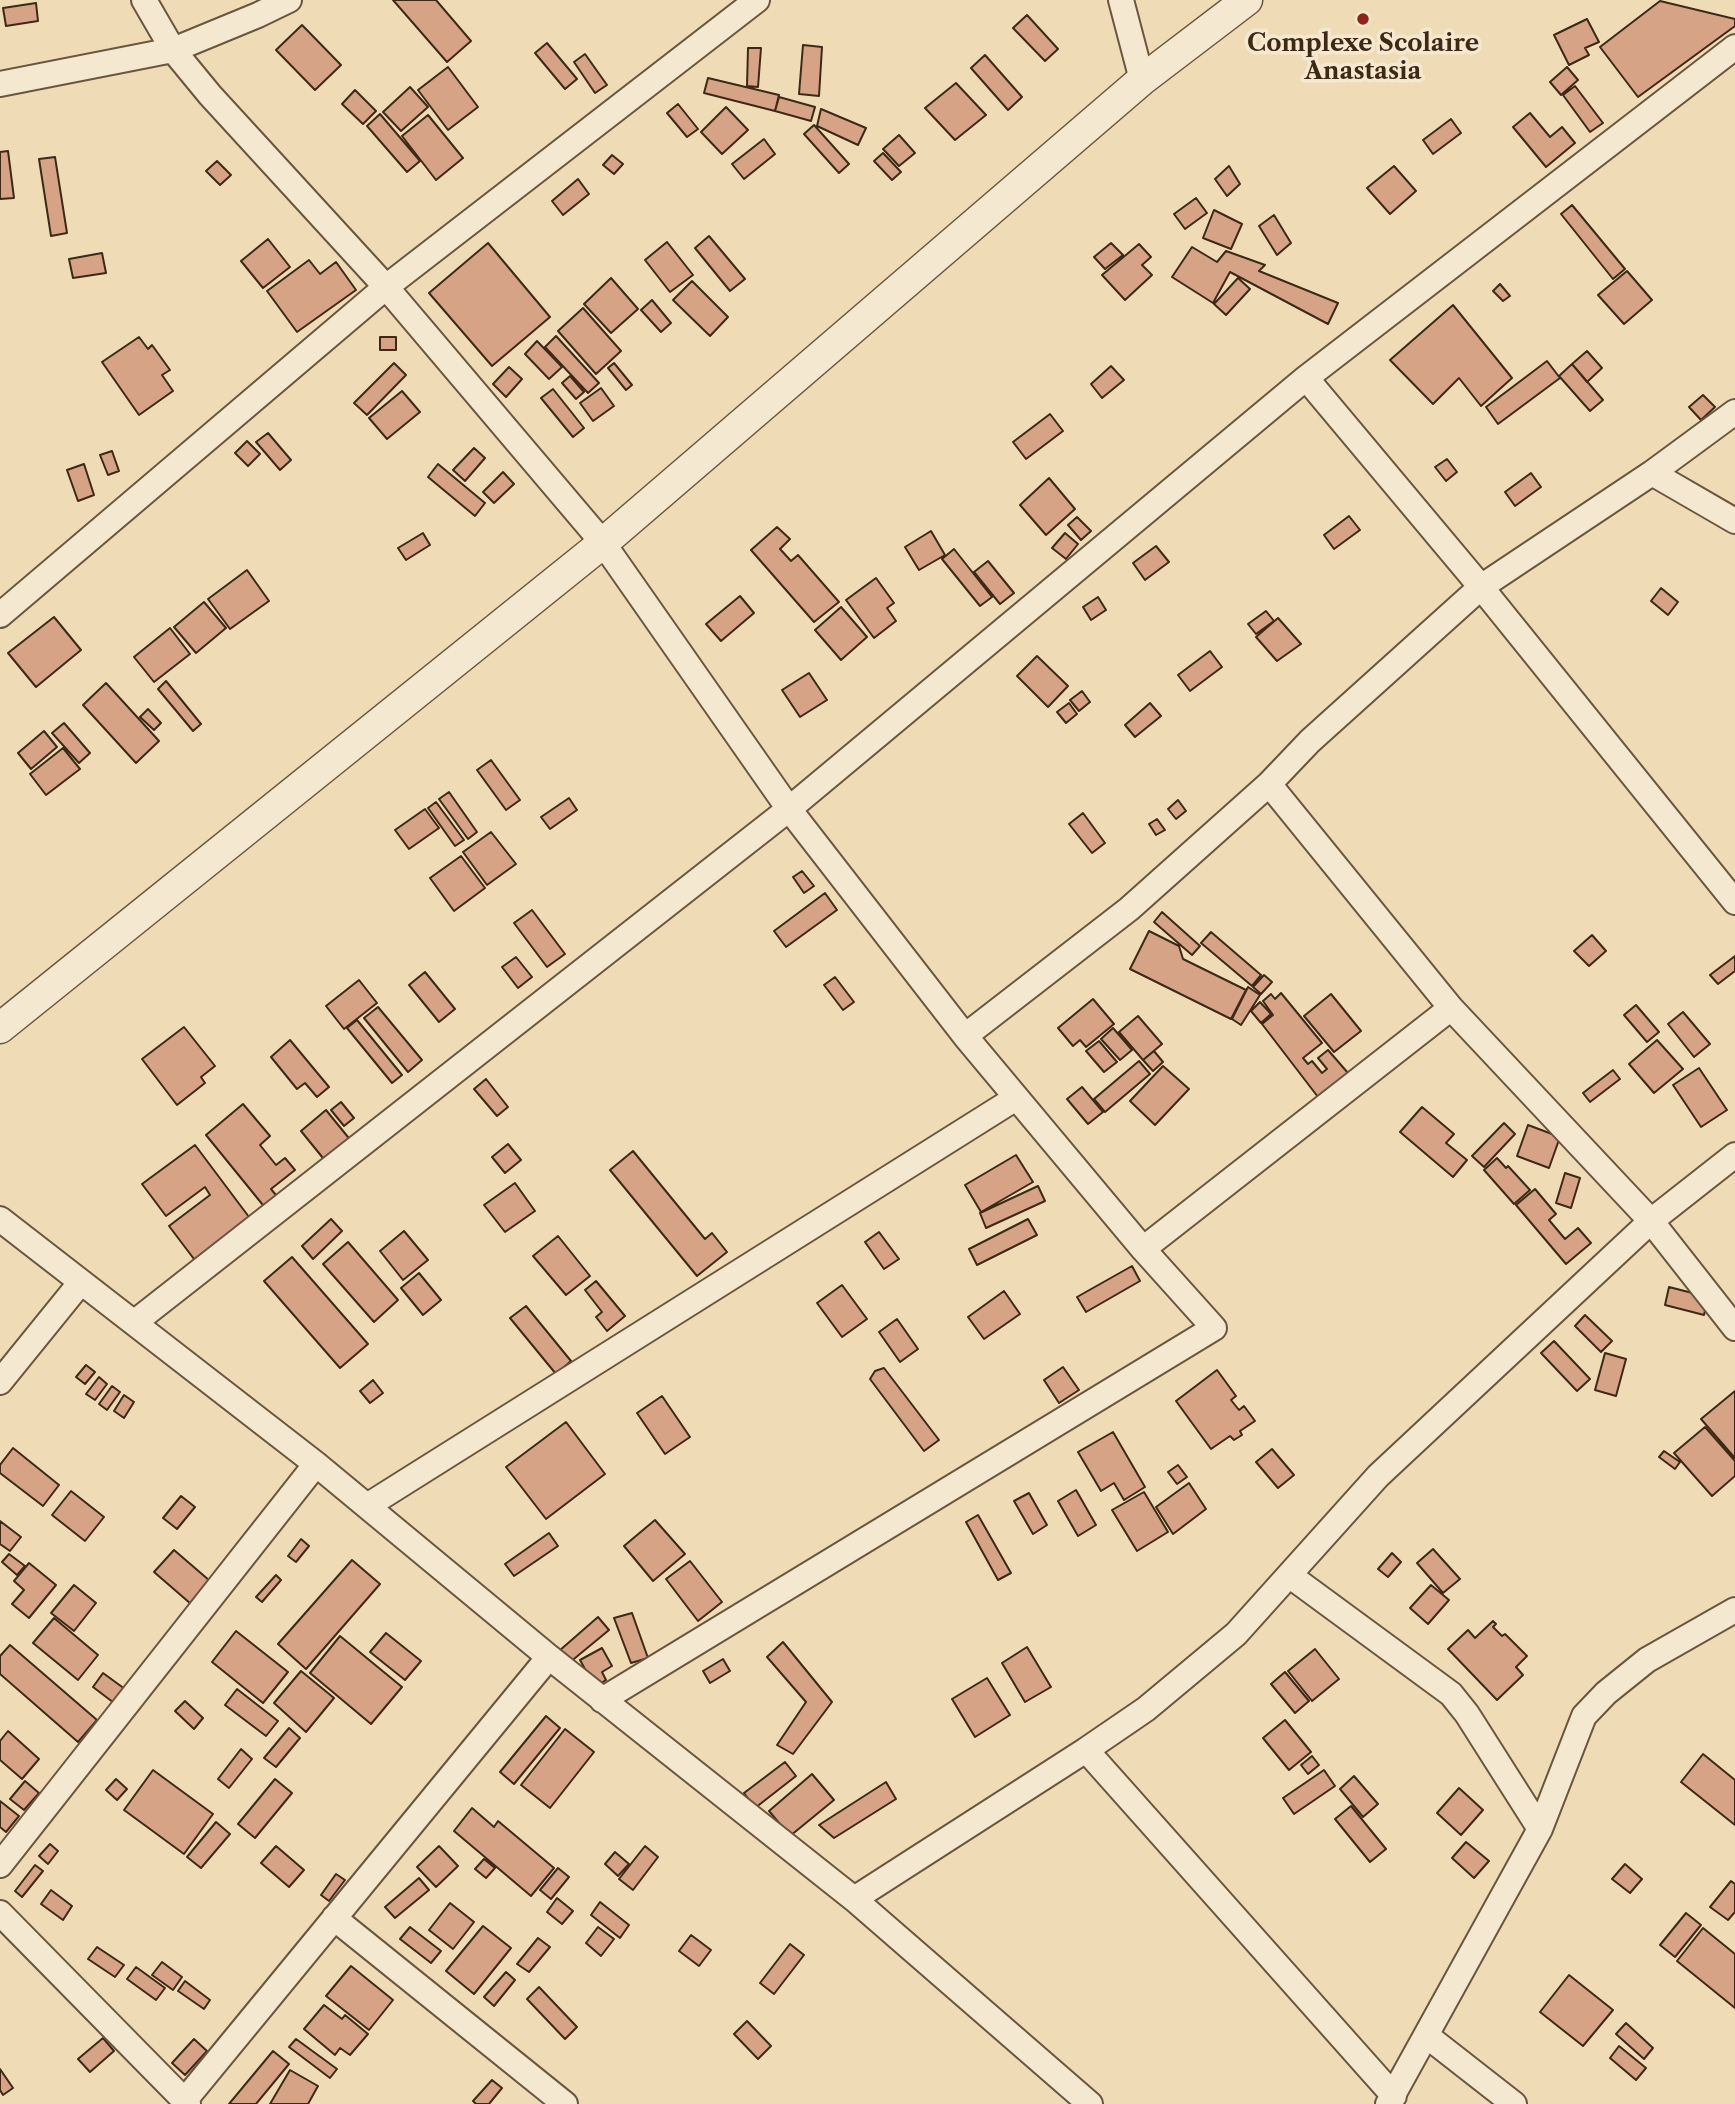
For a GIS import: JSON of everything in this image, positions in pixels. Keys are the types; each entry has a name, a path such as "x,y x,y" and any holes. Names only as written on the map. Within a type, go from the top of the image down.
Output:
{"street":[{"path":"144,0 173,50 210,95 386,287 603,543 789,810 965,1036 1143,1249 1214,1328 602,1700"},
{"path":"0,84 173,50 289,0"},
{"path":"0,615 386,287 757,0"},
{"path":"1121,0 1142,80"},
{"path":"0,1028 603,543 1142,80 1247,0"},
{"path":"135,1322 789,810 1306,378 1735,47"},
{"path":"1306,378 1481,587 1735,902"},
{"path":"965,1036 1129,909 1481,587 1653,473 1735,412"},
{"path":"1653,473 1735,521"},
{"path":"1269,783 1451,1008 1651,1221 1735,1328"},
{"path":"1143,1249 1451,1008"},
{"path":"367,1506 1016,1098"},
{"path":"854,1899 1146,1709 1236,1634 1378,1476 1651,1221 1735,1154"},
{"path":"0,1219 316,1464 602,1700 854,1899 1090,2104"},
{"path":"0,1382 81,1282"},
{"path":"0,1865 316,1464"},
{"path":"1289,1574 1451,1695 1467,1714 1540,1829"},
{"path":"1086,1750 1391,2100 1540,1829 1584,1716 1606,1693 1647,1660 1735,1610"},
{"path":"0,1913 187,2102 549,1657"},
{"path":"334,1918 565,2104"},
{"path":"1427,2036 1514,2104"}],"building":[{"path":"393,0 436,0 471,41 447,62"},
{"path":"1660,1 1735,19 1735,26 1638,97 1600,47"},
{"path":"36,3 38,21 6,26 3,8"},
{"path":"1027,15 1058,49 1045,61 1013,28"},
{"path":"1587,19 1599,42 1585,48 1589,55 1569,65 1554,35"},
{"path":"302,25 341,65 315,90 276,50"},
{"path":"547,43 577,79 565,89 535,53"},
{"path":"803,45 822,47 819,96 799,94"},
{"path":"748,48 761,48 758,87 747,86"},
{"path":"585,54 607,85 595,93 574,62"},
{"path":"985,55 1022,97 1008,110 971,68"},
{"path":"448,67 478,107 448,130 418,90"},
{"path":"1567,67 1578,80 1561,95 1550,82"},
{"path":"708,78 779,95 775,111 704,93"},
{"path":"956,83 986,115 955,140 925,108"},
{"path":"1575,86 1603,123 1590,132 1563,95"},
{"path":"410,87 428,107 401,131 383,112"},
{"path":"355,90 376,111 363,124 342,104"},
{"path":"779,97 815,107 811,121 775,111"},
{"path":"678,104 698,129 687,137 667,113"},
{"path":"726,107 748,130 722,154 701,132"},
{"path":"821,109 866,128 858,145 817,126"},
{"path":"1530,113 1550,137 1562,127 1575,143 1546,167 1513,127"},
{"path":"380,114 420,161 407,172 367,126"},
{"path":"428,115 463,158 436,180 402,136"},
{"path":"1451,119 1461,133 1433,154 1423,140"},
{"path":"814,125 849,164 839,173 804,134"},
{"path":"899,135 915,153 899,166 883,149"},
{"path":"764,139 775,154 744,179 732,164"},
{"path":"8,151 14,198 0,199 0,152"},
{"path":"883,153 901,172 892,180 874,161"},
{"path":"612,155 623,164 614,174 603,165"},
{"path":"55,157 67,233 51,236 39,159"},
{"path":"217,161 231,175 220,185 206,171"},
{"path":"1229,166 1240,184 1227,196 1215,179"},
{"path":"1394,166 1416,191 1390,214 1367,188"},
{"path":"578,179 589,194 563,215 552,201"},
{"path":"1196,198 1207,213 1185,229 1174,214"},
{"path":"1572,205 1625,269 1613,279 1561,214"},
{"path":"1214,210 1242,224 1231,249 1203,238"},
{"path":"1274,215 1291,243 1277,255 1259,226"},
{"path":"709,236 745,279 730,291 695,248"},
{"path":"268,239 290,267 263,288 241,261"},
{"path":"667,242 693,275 670,292 645,260"},
{"path":"488,243 550,317 492,366 429,293"},
{"path":"1111,243 1123,255 1105,269 1094,257"},
{"path":"1139,244 1151,257 1142,265 1152,275 1125,300 1102,275"},
{"path":"1192,247 1217,262 1226,251 1265,265 1259,271 1338,303 1328,324 1230,272 1213,303 1172,277"},
{"path":"102,253 106,273 73,278 69,259"},
{"path":"309,260 320,274 336,262 356,290 297,332 267,291"},
{"path":"1627,271 1652,300 1624,324 1598,295"},
{"path":"611,278 638,309 611,333 584,304"},
{"path":"1238,278 1250,289 1226,315 1214,304"},
{"path":"692,281 728,317 710,336 673,300"},
{"path":"1500,284 1510,296 1503,301 1493,291"},
{"path":"652,300 671,323 661,332 641,310"},
{"path":"1453,305 1512,378 1481,406 1459,378 1433,404 1390,360"},
{"path":"583,308 621,351 596,374 558,331"},
{"path":"556,336 599,383 588,393 545,347"},
{"path":"139,337 148,349 152,345 170,370 162,375 173,391 139,415 102,362"},
{"path":"380,337 396,337 396,350 380,350"},
{"path":"537,341 562,367 549,379 525,354"},
{"path":"1587,351 1602,368 1587,382 1572,364"},
{"path":"1547,361 1560,378 1498,424 1486,407"},
{"path":"394,363 406,375 367,415 354,403"},
{"path":"614,363 632,385 626,390 608,368"},
{"path":"1572,364 1603,400 1590,411 1559,376"},
{"path":"1111,366 1124,380 1102,398 1091,384"},
{"path":"509,367 522,379 506,397 493,384"},
{"path":"570,376 584,392 576,399 562,383"},
{"path":"601,388 614,406 593,421 580,403"},
{"path":"553,389 584,428 573,437 541,398"},
{"path":"402,391 420,412 387,439 369,418"},
{"path":"1703,395 1715,407 1701,420 1689,407"},
{"path":"1050,414 1063,431 1026,459 1013,442"},
{"path":"268,433 291,460 280,470 256,442"},
{"path":"247,441 260,454 248,466 235,453"},
{"path":"474,448 485,458 465,481 453,470"},
{"path":"112,451 119,471 108,475 100,455"},
{"path":"1447,459 1457,472 1446,481 1435,467"},
{"path":"84,464 94,495 78,501 67,470"},
{"path":"438,464 485,503 475,516 428,477"},
{"path":"503,472 514,484 494,503 483,492"},
{"path":"1531,473 1541,487 1515,506 1505,492"},
{"path":"1049,478 1075,509 1046,535 1020,505"},
{"path":"1349,516 1360,530 1334,549 1324,535"},
{"path":"1077,517 1091,531 1081,540 1068,525"},
{"path":"777,527 790,539 780,549 791,561 798,555 839,602 814,622 751,550"},
{"path":"931,531 945,555 919,570 905,547"},
{"path":"423,533 430,545 406,560 398,548"},
{"path":"1065,533 1078,544 1066,559 1052,548"},
{"path":"1156,546 1169,562 1145,580 1133,563"},
{"path":"954,549 992,597 980,606 942,559"},
{"path":"988,561 1014,593 1000,604 974,572"},
{"path":"247,570 269,601 230,629 208,599"},
{"path":"876,578 894,603 887,608 896,621 874,638 846,600"},
{"path":"1661,588 1678,602 1668,615 1651,601"},
{"path":"740,596 754,613 721,641 706,624"},
{"path":"1098,597 1106,610 1091,620 1083,607"},
{"path":"204,602 226,628 196,653 174,627"},
{"path":"841,607 867,637 841,660 815,630"},
{"path":"1266,611 1274,621 1256,634 1248,624"},
{"path":"54,617 81,650 36,687 8,653"},
{"path":"1278,618 1301,644 1277,661 1256,637"},
{"path":"170,628 190,654 154,682 134,657"},
{"path":"1210,651 1222,667 1190,691 1178,675"},
{"path":"1037,656 1068,686 1048,707 1017,676"},
{"path":"809,673 827,700 800,717 782,690"},
{"path":"166,681 201,724 193,731 158,689"},
{"path":"106,683 159,741 136,763 83,705"},
{"path":"1082,691 1090,702 1079,711 1070,700"},
{"path":"1069,703 1077,714 1066,723 1057,712"},
{"path":"1150,703 1161,716 1135,737 1125,725"},
{"path":"148,709 161,723 154,730 140,717"},
{"path":"64,723 90,753 79,763 52,733"},
{"path":"44,731 57,747 31,769 18,753"},
{"path":"63,748 80,769 46,795 30,774"},
{"path":"491,760 520,800 506,810 477,770"},
{"path":"449,792 477,832 468,839 439,799"},
{"path":"569,798 577,810 550,829 541,817"},
{"path":"1178,800 1186,811 1176,819 1168,809"},
{"path":"436,802 464,840 455,846 428,808"},
{"path":"425,809 439,828 409,849 395,830"},
{"path":"1083,813 1105,843 1092,853 1069,824"},
{"path":"1157,819 1165,830 1156,835 1149,824"},
{"path":"491,832 516,864 487,885 463,852"},
{"path":"461,856 485,888 454,911 430,878"},
{"path":"802,871 814,886 804,893 793,877"},
{"path":"825,893 837,910 786,947 774,931"},
{"path":"532,910 565,954 547,967 514,923"},
{"path":"1162,912 1200,946 1192,955 1154,922"},
{"path":"1149,931 1179,946 1183,959 1246,990 1231,1019 1130,969"},
{"path":"1211,932 1261,975 1252,986 1201,943"},
{"path":"1592,935 1606,951 1589,966 1574,951"},
{"path":"1735,956 1735,971 1718,984 1710,975"},
{"path":"516,957 532,977 518,988 502,967"},
{"path":"425,972 455,1009 439,1022 409,985"},
{"path":"1264,975 1272,982 1261,994 1253,987"},
{"path":"835,977 854,1002 843,1010 824,985"},
{"path":"359,980 377,1003 344,1029 326,1006"},
{"path":"1248,987 1260,995 1241,1025 1232,1019"},
{"path":"1281,993 1322,1043 1303,1058 1308,1064 1312,1061 1322,1073 1327,1069 1318,1058 1328,1050 1348,1073 1318,1097 1262,1024 1273,1015 1263,1001 1271,994 1275,999"},
{"path":"1331,994 1361,1031 1334,1052 1304,1016"},
{"path":"1093,999 1114,1024 1086,1047 1080,1040 1073,1046 1058,1028"},
{"path":"1260,1002 1271,1014 1261,1023 1251,1011"},
{"path":"1636,1005 1659,1032 1647,1042 1624,1015"},
{"path":"378,1007 422,1060 408,1072 364,1018"},
{"path":"1683,1012 1710,1044 1694,1057 1668,1024"},
{"path":"1138,1016 1162,1044 1143,1060 1119,1032"},
{"path":"357,1020 402,1075 392,1083 347,1028"},
{"path":"184,1027 215,1066 201,1077 205,1083 177,1105 142,1059"},
{"path":"1113,1028 1132,1050 1120,1060 1101,1039"},
{"path":"290,1040 329,1087 317,1097 305,1083 297,1089 271,1057"},
{"path":"1657,1040 1683,1069 1654,1093 1629,1064"},
{"path":"1099,1041 1117,1062 1104,1072 1086,1051"},
{"path":"1154,1051 1163,1062 1153,1071 1143,1060"},
{"path":"1139,1061 1150,1074 1105,1112 1094,1099"},
{"path":"1163,1066 1189,1089 1155,1125 1130,1101"},
{"path":"1699,1068 1727,1110 1701,1127 1673,1085"},
{"path":"1613,1070 1620,1079 1590,1102 1583,1093"},
{"path":"486,1079 508,1107 497,1116 474,1089"},
{"path":"1082,1087 1103,1112 1088,1124 1067,1099"},
{"path":"341,1102 354,1118 344,1126 331,1110"},
{"path":"243,1104 270,1136 260,1145 276,1165 285,1158 295,1170 271,1189 280,1200 267,1210 206,1135"},
{"path":"1422,1107 1454,1134 1446,1143 1467,1160 1453,1177 1400,1132"},
{"path":"326,1110 352,1142 327,1163 301,1131"},
{"path":"1504,1123 1515,1134 1484,1167 1472,1156"},
{"path":"1528,1125 1560,1137 1549,1168 1517,1156"},
{"path":"508,1144 521,1160 505,1173 492,1157"},
{"path":"195,1145 252,1221 197,1263 169,1226 210,1195 205,1187 166,1216 142,1184"},
{"path":"633,1151 705,1239 712,1233 727,1252 697,1276 610,1170"},
{"path":"1016,1155 1033,1182 981,1212 965,1185"},
{"path":"1497,1158 1530,1190 1514,1204 1484,1170"},
{"path":"1565,1173 1580,1178 1571,1208 1556,1203"},
{"path":"515,1183 535,1211 505,1232 484,1205"},
{"path":"1038,1186 1045,1201 986,1228 980,1213"},
{"path":"1535,1189 1556,1214 1549,1220 1565,1239 1578,1228 1591,1243 1566,1264 1516,1205"},
{"path":"331,1219 342,1231 313,1259 302,1246"},
{"path":"1028,1219 1037,1235 977,1265 969,1249"},
{"path":"404,1231 428,1260 403,1280 380,1251"},
{"path":"879,1232 899,1259 884,1269 865,1242"},
{"path":"558,1236 590,1276 566,1295 533,1256"},
{"path":"348,1242 398,1300 374,1322 323,1264"},
{"path":"292,1257 368,1344 340,1368 264,1281"},
{"path":"1132,1266 1140,1281 1086,1312 1077,1297"},
{"path":"419,1273 441,1300 423,1315 401,1288"},
{"path":"596,1281 625,1316 607,1331 596,1317 602,1312 585,1290"},
{"path":"842,1285 867,1319 842,1337 817,1303"},
{"path":"1669,1287 1708,1297 1704,1315 1665,1305"},
{"path":"1004,1291 1020,1314 984,1339 968,1317"},
{"path":"526,1306 571,1361 556,1374 510,1318"},
{"path":"1585,1315 1612,1341 1601,1352 1575,1326"},
{"path":"897,1319 918,1349 900,1362 879,1332"},
{"path":"1554,1341 1590,1379 1577,1391 1541,1353"},
{"path":"1605,1353 1626,1359 1616,1396 1595,1390"},
{"path":"86,1365 95,1372 85,1384 76,1377"},
{"path":"1063,1367 1079,1390 1059,1403 1044,1380"},
{"path":"884,1368 939,1440 924,1451 870,1379 875,1371"},
{"path":"1217,1370 1236,1396 1231,1400 1239,1410 1244,1406 1255,1421 1240,1431 1242,1435 1234,1440 1230,1436 1211,1449 1176,1401"},
{"path":"99,1377 107,1384 95,1400 86,1394"},
{"path":"373,1380 383,1393 370,1403 360,1391"},
{"path":"112,1386 120,1392 107,1410 99,1404"},
{"path":"1735,1391 1735,1458 1701,1419"},
{"path":"124,1395 134,1402 124,1418 114,1411"},
{"path":"662,1396 690,1437 665,1454 637,1413"},
{"path":"566,1422 605,1474 546,1519 506,1467"},
{"path":"1705,1427 1735,1461 1735,1476 1712,1496 1674,1453"},
{"path":"1113,1432 1145,1487 1124,1500 1114,1483 1101,1491 1078,1452"},
{"path":"13,1448 59,1485 43,1506 0,1473 0,1465"},
{"path":"1272,1449 1294,1475 1278,1488 1256,1462"},
{"path":"1664,1451 1680,1462 1675,1469 1659,1457"},
{"path":"1178,1465 1187,1477 1177,1484 1168,1472"},
{"path":"1189,1483 1206,1509 1173,1534 1156,1507"},
{"path":"1076,1490 1096,1525 1078,1536 1058,1501"},
{"path":"71,1491 104,1517 85,1541 52,1515"},
{"path":"1144,1492 1168,1532 1137,1551 1112,1510"},
{"path":"1029,1493 1047,1525 1033,1534 1014,1501"},
{"path":"181,1496 195,1507 177,1529 163,1518"},
{"path":"978,1515 1011,1573 998,1580 966,1522"},
{"path":"655,1520 685,1554 653,1581 624,1546"},
{"path":"0,1521 21,1537 10,1551 0,1544"},
{"path":"549,1533 558,1546 514,1576 505,1564"},
{"path":"301,1539 309,1546 296,1562 288,1556"},
{"path":"1433,1549 1460,1579 1443,1593 1417,1563"},
{"path":"174,1550 210,1581 191,1604 154,1572"},
{"path":"1392,1553 1401,1562 1388,1577 1378,1569"},
{"path":"9,1554 25,1566 17,1575 2,1562"},
{"path":"352,1560 380,1584 306,1669 278,1644"},
{"path":"690,1561 722,1602 698,1621 666,1579"},
{"path":"29,1563 56,1585 29,1618 12,1604 24,1590 14,1581"},
{"path":"276,1575 281,1580 262,1602 256,1597"},
{"path":"74,1585 96,1603 74,1631 51,1613"},
{"path":"1431,1585 1449,1600 1428,1624 1410,1608"},
{"path":"632,1613 648,1658 631,1663 614,1618"},
{"path":"598,1617 609,1630 569,1663 559,1651"},
{"path":"54,1618 98,1655 78,1680 33,1643"},
{"path":"1493,1621 1496,1624 1493,1627 1502,1636 1505,1634 1527,1656 1516,1667 1523,1675 1497,1700 1448,1649 1468,1630 1475,1638"},
{"path":"236,1631 288,1672 263,1703 212,1662"},
{"path":"386,1633 421,1661 405,1680 370,1652"},
{"path":"340,1636 402,1687 371,1724 310,1673"},
{"path":"783,1642 832,1702 793,1754 777,1745 806,1702 767,1657"},
{"path":"10,1645 97,1720 78,1742 0,1674 0,1656"},
{"path":"1027,1647 1051,1687 1025,1702 1002,1663"},
{"path":"602,1648 612,1666 602,1672 606,1680 595,1687 580,1660"},
{"path":"1315,1649 1339,1679 1312,1701 1288,1671"},
{"path":"723,1659 730,1671 710,1683 703,1671"},
{"path":"301,1671 334,1698 306,1732 274,1703"},
{"path":"1285,1672 1309,1701 1295,1713 1271,1684"},
{"path":"103,1673 129,1692 118,1706 93,1687"},
{"path":"987,1678 1010,1715 975,1737 952,1699"},
{"path":"237,1689 278,1721 266,1736 225,1705"},
{"path":"185,1701 203,1718 194,1729 175,1711"},
{"path":"546,1716 560,1728 514,1784 500,1772"},
{"path":"1285,1720 1311,1752 1289,1770 1263,1738"},
{"path":"289,1728 300,1738 276,1767 264,1758"},
{"path":"565,1729 594,1752 550,1808 521,1785"},
{"path":"8,1731 39,1759 22,1779 0,1760 0,1741"},
{"path":"241,1749 252,1759 229,1788 218,1779"},
{"path":"1703,1754 1735,1780 1735,1825 1681,1782"},
{"path":"1312,1756 1319,1765 1308,1774 1301,1765"},
{"path":"785,1762 796,1776 755,1808 744,1793"},
{"path":"153,1770 213,1814 184,1854 124,1810"},
{"path":"1324,1770 1335,1786 1294,1814 1283,1798"},
{"path":"812,1774 834,1800 790,1836 769,1811"},
{"path":"1354,1776 1378,1804 1363,1817 1340,1789"},
{"path":"116,1779 127,1789 117,1800 106,1790"},
{"path":"275,1779 292,1793 255,1838 238,1824"},
{"path":"25,1781 39,1793 24,1810 10,1799"},
{"path":"886,1782 896,1799 834,1838 819,1825"},
{"path":"1459,1788 1483,1810 1461,1835 1437,1813"},
{"path":"0,1801 19,1816 6,1832 0,1827"},
{"path":"1351,1806 1386,1849 1370,1862 1335,1819"},
{"path":"472,1808 494,1827 498,1821 554,1868 531,1896 454,1831"},
{"path":"216,1822 230,1834 201,1868 187,1857"},
{"path":"1466,1842 1489,1861 1474,1878 1452,1858"},
{"path":"50,1844 58,1851 48,1864 39,1856"},
{"path":"276,1846 304,1870 289,1887 261,1863"},
{"path":"439,1846 458,1866 436,1887 417,1867"},
{"path":"645,1846 658,1857 633,1890 619,1879"},
{"path":"615,1852 629,1864 618,1876 605,1864"},
{"path":"484,1859 495,1868 486,1878 475,1869"},
{"path":"1625,1864 1642,1879 1630,1893 1612,1879"},
{"path":"35,1865 43,1871 22,1897 15,1891"},
{"path":"558,1868 569,1877 551,1899 540,1890"},
{"path":"336,1874 345,1880 329,1901 321,1895"},
{"path":"419,1878 429,1890 395,1918 385,1907"},
{"path":"1731,1881 1735,1884 1735,1912 1728,1920 1710,1907"},
{"path":"51,1890 72,1906 63,1920 41,1904"},
{"path":"557,1898 573,1911 562,1924 547,1912"},
{"path":"600,1902 629,1925 620,1938 591,1915"},
{"path":"450,1903 474,1922 453,1949 429,1930"},
{"path":"1686,1913 1701,1925 1675,1957 1660,1945"},
{"path":"483,1926 511,1948 474,1994 446,1971"},
{"path":"410,1927 441,1951 431,1963 400,1939"},
{"path":"598,1927 614,1939 601,1956 586,1943"},
{"path":"1703,1928 1735,1954 1735,2008 1677,1961"},
{"path":"691,1935 711,1950 699,1966 679,1951"},
{"path":"538,1938 550,1947 529,1972 517,1964"},
{"path":"790,1944 804,1955 774,1994 760,1983"},
{"path":"97,1947 124,1965 115,1977 88,1959"},
{"path":"162,1962 182,1977 173,1990 152,1975"},
{"path":"351,1966 393,2000 369,2030 326,1996"},
{"path":"136,1967 165,1988 156,2000 127,1979"},
{"path":"506,1972 515,1980 494,2006 484,1997"},
{"path":"1569,1975 1613,2010 1583,2046 1540,2012"},
{"path":"185,1981 210,2000 204,2009 178,1991"},
{"path":"539,1987 577,2027 565,2039 527,1999"},
{"path":"324,2005 342,2019 345,2015 368,2034 350,2055 340,2048 335,2055 304,2029"},
{"path":"747,2021 771,2046 758,2059 734,2034"},
{"path":"1626,2023 1653,2048 1644,2059 1616,2034"},
{"path":"103,2038 114,2051 90,2072 78,2059"},
{"path":"194,2039 207,2051 185,2075 172,2063"},
{"path":"296,2039 337,2069 330,2078 289,2047"},
{"path":"1619,2046 1646,2068 1636,2080 1610,2058"},
{"path":"273,2051 289,2064 256,2104 229,2104"},
{"path":"0,2069 13,2088 3,2095 0,2090"},
{"path":"290,2070 318,2086 308,2104 270,2104"},
{"path":"492,2080 502,2088 489,2104 476,2104 473,2101"}],"place":[{"name":"Complexe Scolaire Anastasia","path":"1363,19"}]}
